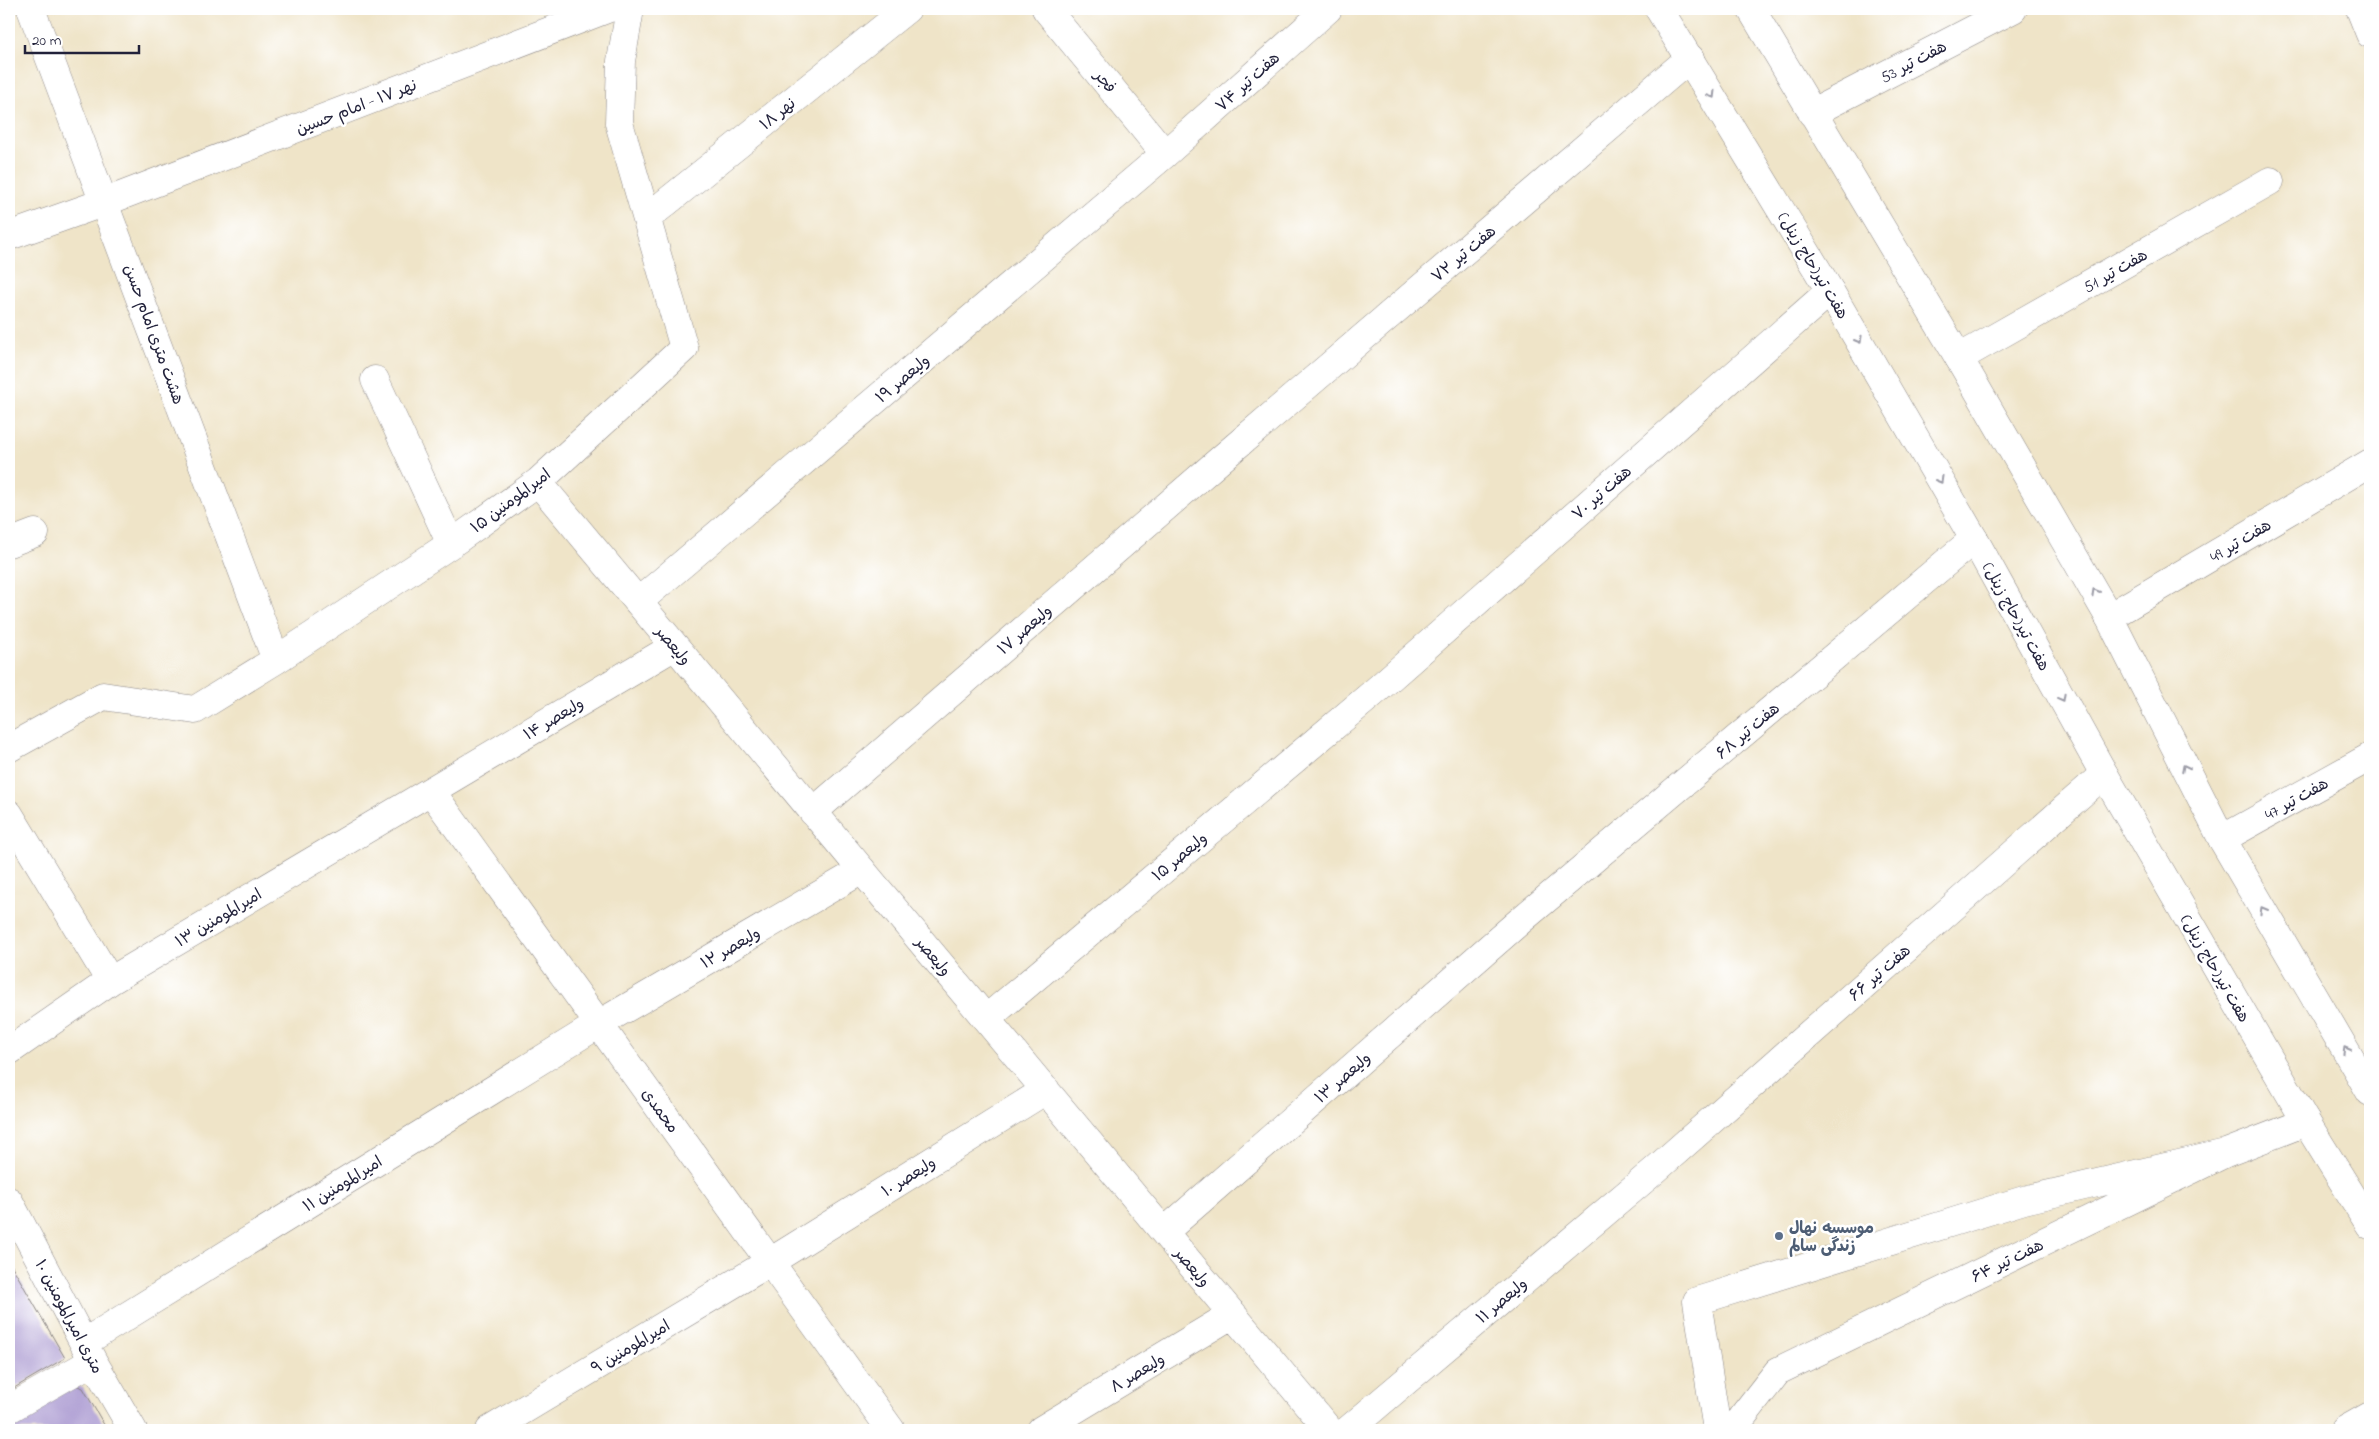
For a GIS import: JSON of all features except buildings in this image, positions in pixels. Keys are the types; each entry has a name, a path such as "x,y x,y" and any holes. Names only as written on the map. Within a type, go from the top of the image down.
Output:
{"street":[{"name":"هشت متری امام حسن","path":"31,9 276,660"},
{"name":"نهر ۱۷ - امام حسین","path":"9,236 105,202 607,9"},
{"name":"امیرالمومنین ۱۵","path":"9,748 103,696 195,710 276,660 451,544 538,482 684,348 620,123 621,61 630,9"},
{"name":"نهر ۱۸","path":"648,217 907,9"},
{"name":"فجر","path":"1046,9 1166,154"},
{"name":"هفت تیر ۷۴","path":"1166,154 1328,9"},
{"name":"هفت تیر(حاج زینل)","path":"1659,9 1830,291 1974,539 2104,774 2306,1122 2370,1225"},
{"path":"1750,9 1959,358 2109,617 2222,840 2370,1092"},
{"name":"هفت تیر 53","path":"1812,113 2013,9"},
{"name":"هفت تیر ۷۲","path":"1235,447 1690,58"},
{"name":"ولیعصر ۱۹","path":"638,602 1166,154"},
{"name":"هفت تیر 51","path":"1959,358 2270,181"},
{"name":"هفت تیر ۷۰","path":"1372,694 1830,291"},
{"path":"375,380 451,544"},
{"name":"ولیعصر ۱۷","path":"813,812 1235,447"},
{"name":"هفت تیر 49","path":"2109,617 2370,463"},
{"name":"ولیعصر","path":"538,482 1329,1430"},
{"path":"9,543 35,533"},
{"name":"هفت تیر ۶۸","path":"1520,922 1974,539"},
{"name":"ولیعصر ۱۴","path":"431,790 675,646"},
{"name":"ولیعصر ۱۵","path":"986,1019 1372,694"},
{"name":"هفت تیر 47","path":"2222,840 2370,757"},
{"name":"هفت تیر ۶۶","path":"1654,1171 2104,774"},
{"name":"امیرالمومنین ۱۳","path":"9,1051 110,981 431,790"},
{"name":"محمدی","path":"431,790 891,1430"},
{"path":"9,814 110,981"},
{"name":"ولیعصر ۱۲","path":"599,1024 862,870"},
{"name":"ولیعصر ۱۳","path":"1164,1232 1520,922"},
{"name":"امیرالمومنین ۱۱","path":"9,1409 89,1352 599,1024"},
{"name":"ولیعصر ۱۰","path":"770,1262 1046,1090"},
{"name":"هفت تیر ۶۴","path":"1732,1430 1778,1370 2226,1153 2306,1122"},
{"path":"1718,1430 1697,1301 2024,1200 2226,1153"},
{"name":"ولیعصر ۱۱","path":"1348,1430 1654,1171"},
{"name":"۱۰ متری امیرالمومنین","path":"9,1202 133,1430"},
{"name":"امیرالمومنین ۹","path":"490,1430 770,1262"},
{"name":"ولیعصر ۸","path":"1041,1430 1233,1314"},
{"path":"2345,1430 2370,1416"}],"place":[{"name":"موسسه نهال زندگی سالم","path":"1779,1236"}]}
